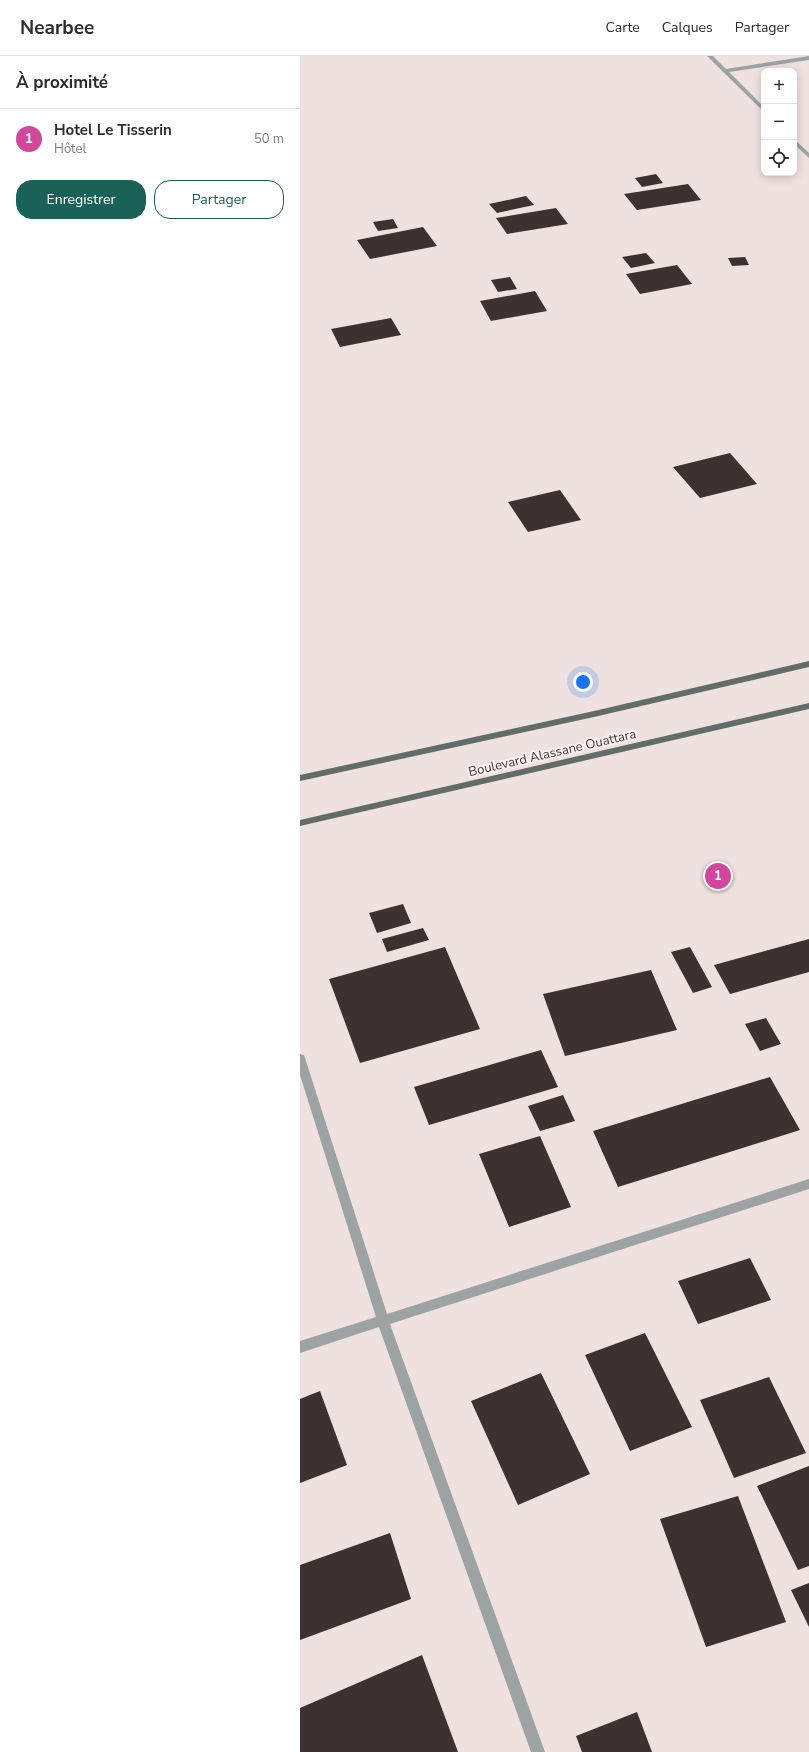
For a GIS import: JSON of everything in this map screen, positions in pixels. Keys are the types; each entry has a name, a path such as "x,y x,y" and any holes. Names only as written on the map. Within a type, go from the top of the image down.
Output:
{"main road":[{"path":"300,778 594,714 809,664"},
{"name":"Boulevard Alassane Ouattara","path":"300,822 809,706"}],"street":[{"path":"710,56 761,107"},
{"path":"726,71 809,58"},
{"path":"797,144 809,156"},
{"path":"300,1058 383,1320 538,1752"},
{"path":"300,1347 809,1184"}],"building":[{"path":"656,174 663,183 642,187 635,178"},
{"path":"688,184 701,200 637,210 624,194"},
{"path":"526,196 534,205 497,213 489,204"},
{"path":"556,208 568,224 507,234 496,218"},
{"path":"393,219 398,228 378,231 373,222"},
{"path":"423,227 437,246 370,259 357,240"},
{"path":"646,253 655,263 631,268 622,257"},
{"path":"745,257 749,265 732,266 728,258"},
{"path":"677,265 692,284 640,294 626,274"},
{"path":"510,277 517,289 498,292 491,280"},
{"path":"535,291 547,311 491,321 480,301"},
{"path":"391,318 401,335 340,347 331,329"},
{"path":"730,453 757,484 700,498 673,467"},
{"path":"560,490 581,520 528,532 508,502"},
{"path":"403,904 411,923 377,933 369,913"},
{"path":"423,928 429,940 387,952 382,939"},
{"path":"809,939 809,972 730,994 714,965"},
{"path":"445,947 480,1029 360,1063 329,979"},
{"path":"690,947 712,987 693,993 671,952"},
{"path":"651,970 677,1030 565,1056 543,994"},
{"path":"766,1018 781,1044 760,1051 745,1024"},
{"path":"541,1050 558,1087 429,1125 414,1087"},
{"path":"770,1077 800,1130 618,1187 593,1131"},
{"path":"563,1095 575,1121 540,1131 528,1106"},
{"path":"540,1136 571,1207 509,1227 479,1154"},
{"path":"750,1258 771,1300 698,1324 678,1281"},
{"path":"645,1333 692,1427 630,1451 585,1355"},
{"path":"541,1373 590,1474 518,1505 471,1401"},
{"path":"769,1377 806,1453 734,1478 700,1400"},
{"path":"320,1391 347,1465 300,1483 300,1399"},
{"path":"809,1466 809,1566 798,1570 757,1486"},
{"path":"738,1496 786,1622 706,1647 660,1519"},
{"path":"390,1533 411,1599 300,1640 300,1565"},
{"path":"809,1583 809,1627 791,1590"},
{"path":"422,1655 458,1752 300,1752 300,1708"},
{"path":"637,1712 652,1752 582,1752 576,1736"}],"place":[{"name":"Hotel Le Tisserin","path":"718,876"}]}
